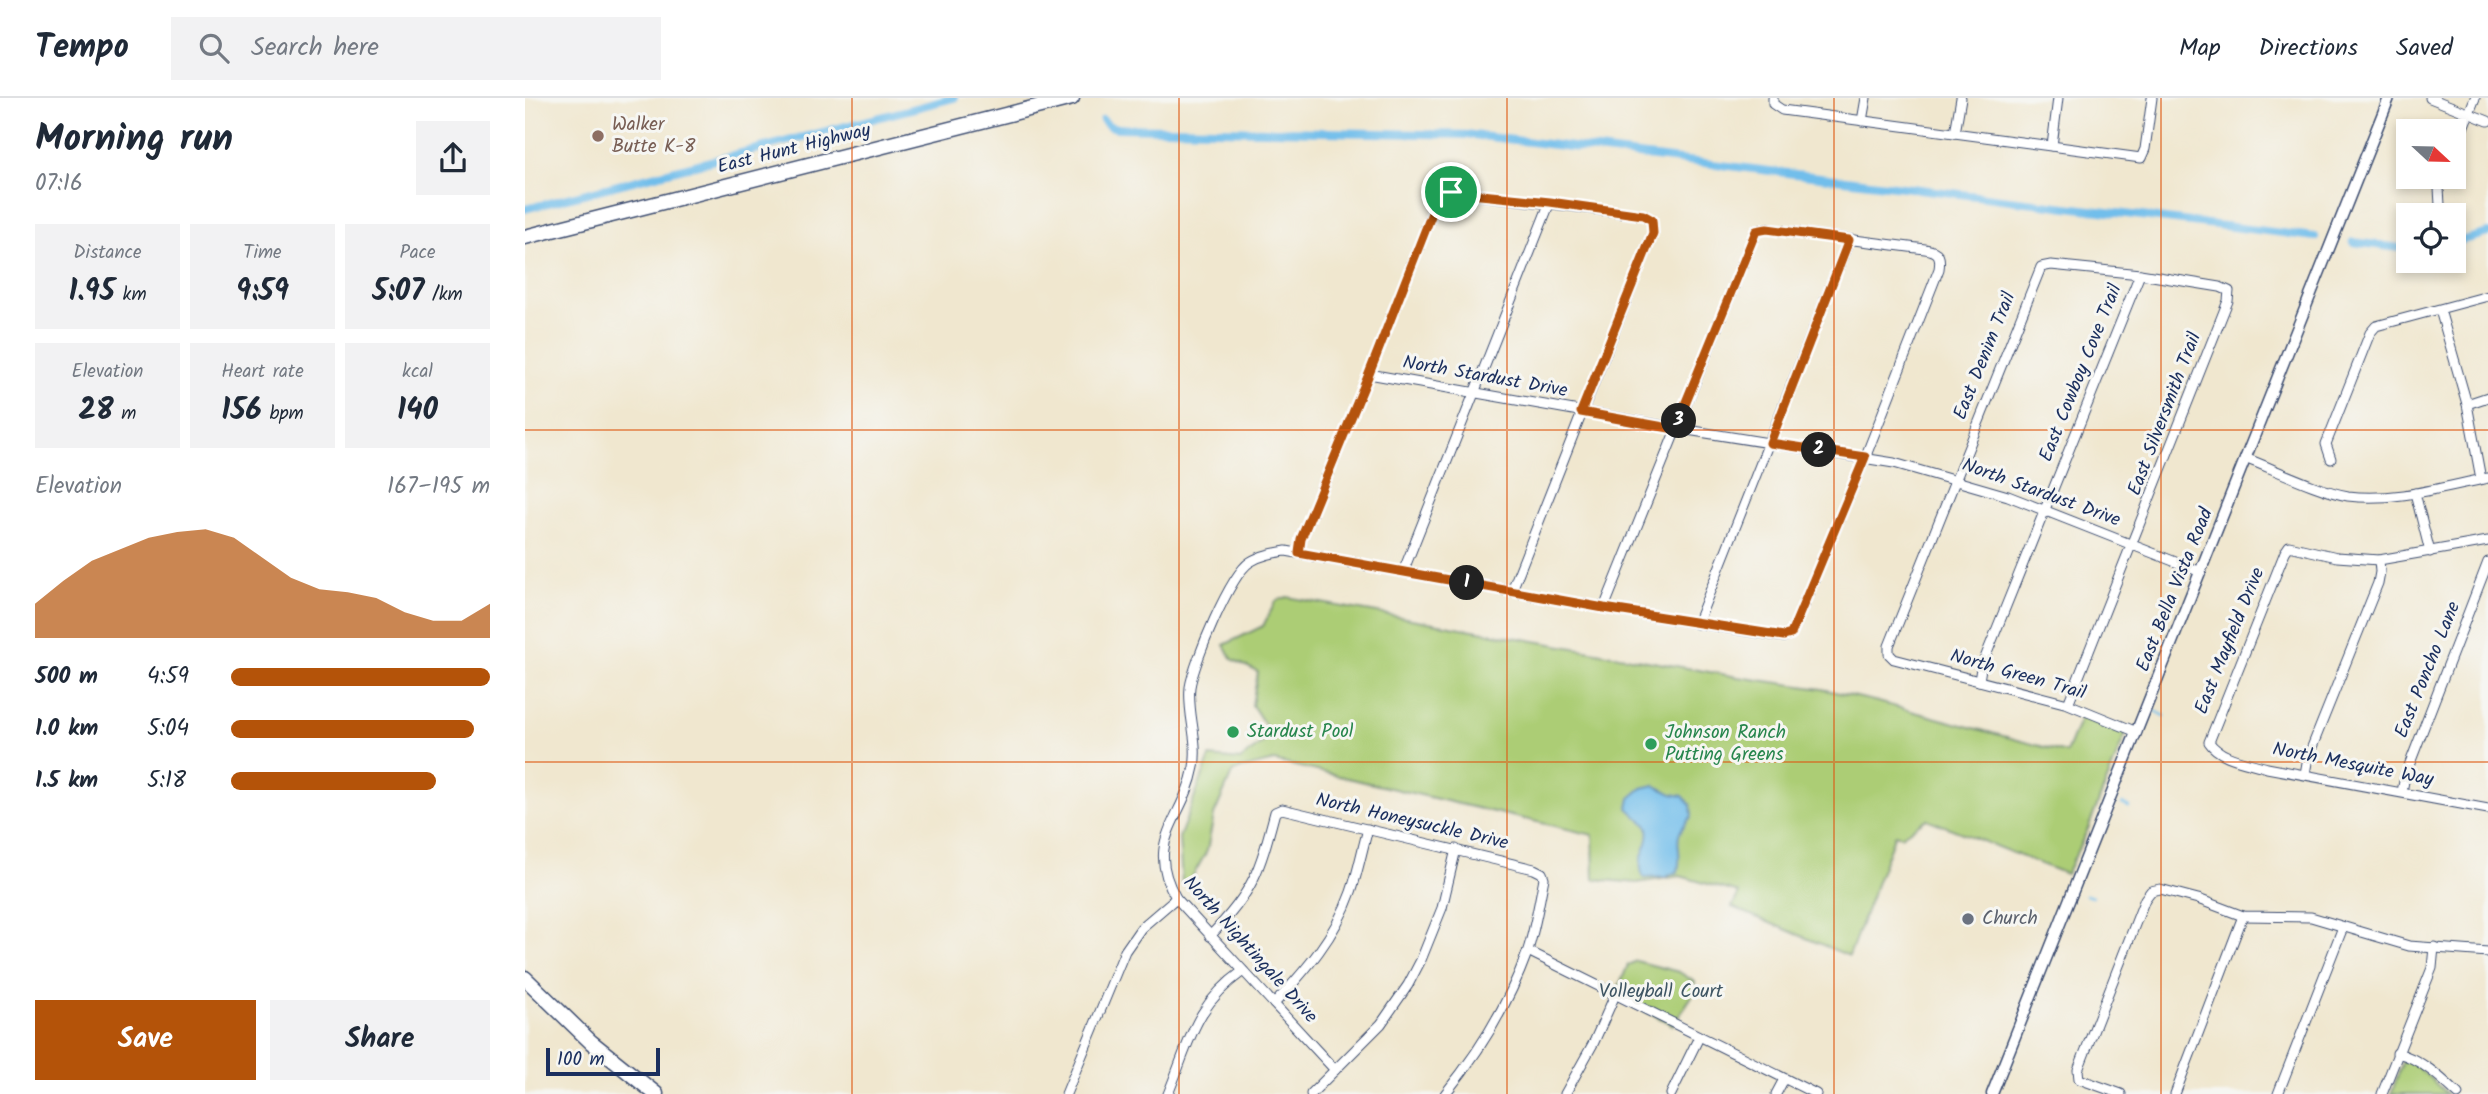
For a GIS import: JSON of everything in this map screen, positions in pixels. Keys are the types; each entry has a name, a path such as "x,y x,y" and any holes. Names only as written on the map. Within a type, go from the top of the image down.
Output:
{"main road":[{"name":"East Hunt Highway","path":"525,237 1072,98"},
{"path":"525,978 591,1042 656,1094"}],"street":[{"path":"1862,121 1866,98"},
{"path":"1955,133 1961,98"},
{"path":"2052,146 2058,98"},
{"path":"1773,101 1781,110 2141,158 2145,149 2153,98"},
{"name":"East Bella Vista Road","path":"1992,1094 2389,98"},
{"path":"2430,98 2488,121"},
{"path":"2466,121 2475,98"},
{"path":"1299,553 1301,539 1434,208 1442,195 1451,192 1643,215 1652,220 1653,233 1512,590"},
{"path":"1403,572 1550,202"},
{"path":"1604,608 1756,231 1767,229 1934,250 1939,254 1939,269 1865,457"},
{"path":"1697,624 1849,240"},
{"name":"East Denim Trail","path":"1889,654 1888,646 2041,267 2051,265 2140,275"},
{"name":"East Silversmith Trail","path":"2068,704 2228,301 2229,291 2220,287 2140,275"},
{"name":"East Cowboy Cove Trail","path":"1979,681 1981,668 2140,275"},
{"path":"2331,459 2326,444 2370,333 2376,326 2488,296"},
{"path":"2245,458 2345,495 2369,497 2415,493 2484,478 2440,310"},
{"name":"North Stardust Drive","path":"1369,374 1675,429 1865,457 1997,492 2201,572"},
{"path":"2466,404 2488,397"},
{"name":"North Nightingale Drive","path":"1335,1070 1176,898 1166,881 1162,856 1168,832 1192,778 1196,754 1190,706 1192,680 1214,622 1238,573 1250,562 1265,555 1286,551 1697,624 1784,636 1791,634 1865,457"},
{"path":"2415,493 2430,551"},
{"path":"2305,774 2308,757 2378,583 2381,572 2379,560 2487,541 2488,552"},
{"name":"East Mayfield Drive","path":"2214,749 2209,741 2285,552 2290,547 2337,557 2379,560"},
{"name":"East Poncho Lane","path":"2402,792 2405,776 2488,562"},
{"name":"North Green Trail","path":"1889,654 1894,659 2068,704 2137,732"},
{"name":"North Mesquite Way","path":"2214,749 2267,768 2488,808"},
{"name":"North Honeysuckle Drive","path":"1210,936 1236,909 1255,880 1264,857 1275,812 1282,808 1456,849 1542,873 1544,878 1528,951"},
{"path":"1274,1004 1317,957 1342,914 1352,890 1368,829"},
{"path":"1311,1094 1381,1024 1408,985 1442,908 1456,849"},
{"path":"2117,1093 2079,1079 2078,1070 2145,900 2151,891 2159,889 2198,899 2243,916 2311,917 2409,946 2488,953"},
{"path":"1066,1094 1125,951 1141,928 1176,898"},
{"path":"2175,1094 2243,916"},
{"path":"2278,1094 2343,928"},
{"path":"2382,1094 2432,968 2434,947"},
{"path":"1445,1094 1471,1062 1493,1027 1528,951 1815,1094"},
{"path":"1168,1094 1198,1019 1209,1000 1243,971"},
{"path":"1565,1094 1594,1042 1615,995"},
{"path":"1671,1094 1699,1037"},
{"path":"2397,1053 2411,1057 2458,1094"},
{"path":"1776,1094 1784,1079"}],"green space":[{"name":"Johnson Ranch Putting Greens","path":"1287,597 1738,677 1822,689 2066,753 2081,716 2126,733 2087,831 2066,874 1927,819 1901,836 1895,834 1849,956 1732,907 1739,893 1680,876 1637,883 1594,879 1593,835 1274,761 1233,771 1214,815 1207,851 1190,881 1182,883 1179,838 1210,757 1240,760 1264,742 1265,725 1252,705 1258,672 1232,659 1224,645 1263,626 1276,601"},
{"name":"Volleyball Court","path":"1636,961 1679,972 1695,982 1692,996 1673,1025 1615,995 1628,965"},
{"path":"2405,1055 2447,1094 2391,1094"}],"water":[{"path":"1654,785 1683,796 1691,805 1692,816 1679,837 1678,871 1666,877 1644,878 1641,858 1648,841 1648,827 1628,808 1630,798 1642,788"}],"waterway":[{"path":"525,209 954,98"},
{"path":"1103,120 1109,126 1118,128 1473,135 2315,237"},
{"path":"2466,239 2488,233"},
{"path":"2353,242 2396,247"},
{"path":"2155,711 2165,716"},
{"path":"2122,804 2129,807"},
{"path":"2086,895 2092,897"}],"place":[{"name":"Walker Butte K-8","path":"598,136"},
{"name":"Stardust Pool","path":"1233,732"},
{"name":"Johnson Ranch Putting Greens","path":"1651,744"},
{"name":"Church","path":"1968,919"}],"route":[{"path":"1451,192 1550,202 1643,215 1652,220 1653,233 1581,412 1675,429 1756,231 1767,229 1849,240 1770,443 1865,457 1791,634 1784,636 1697,624 1299,553 1301,539 1434,208 1442,195 1451,192"}]}
